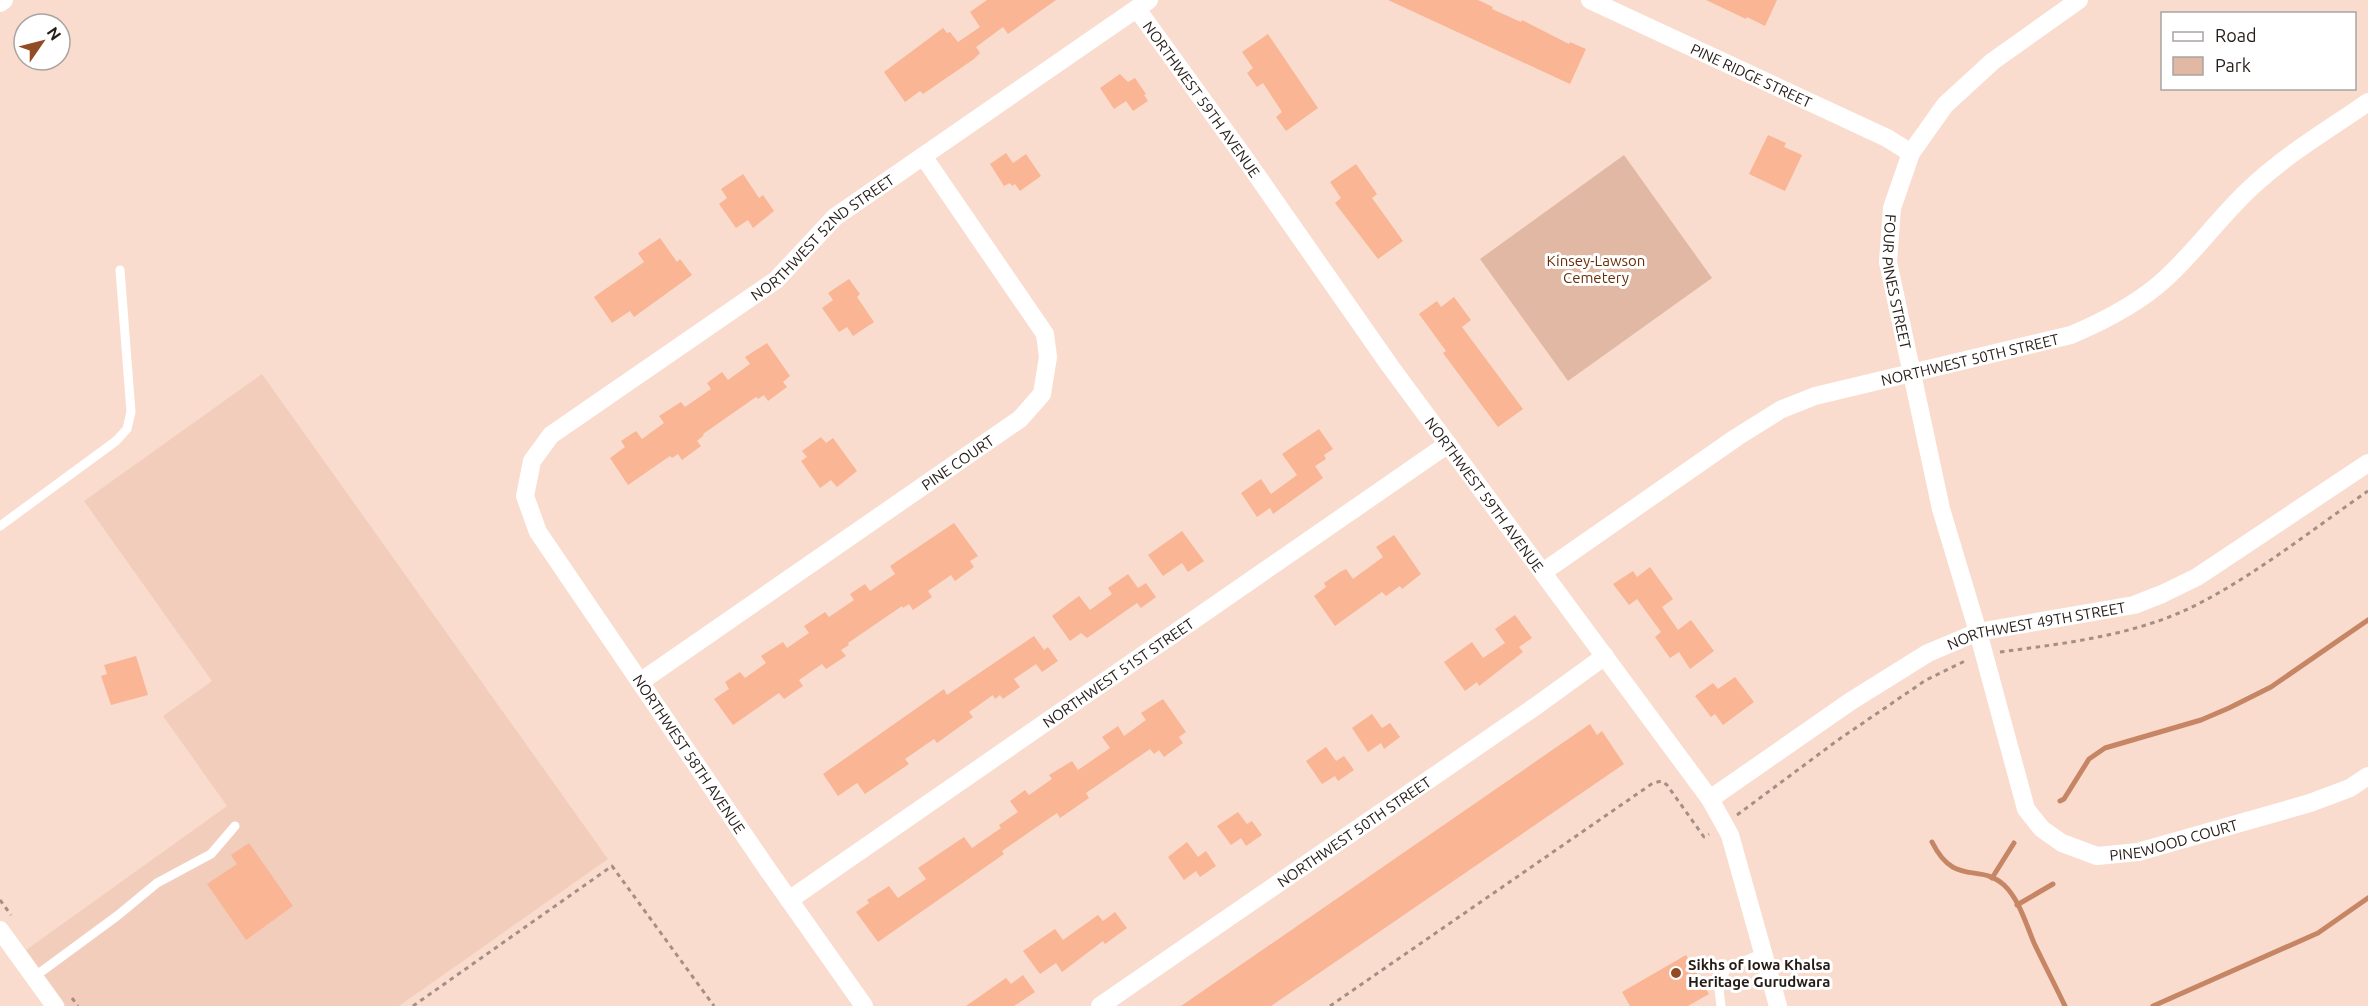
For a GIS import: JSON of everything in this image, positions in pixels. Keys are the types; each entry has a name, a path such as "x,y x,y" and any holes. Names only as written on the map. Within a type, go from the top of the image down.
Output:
{"street":[{"path":"0,3 4,0"},
{"name":"PINE RIDGE STREET","path":"1590,0 1887,138 1911,153"},
{"name":"FOUR PINES STREET","path":"1978,632 1941,509 1888,262 1892,208 1911,153 1945,105 1993,61 2079,0"},
{"name":"NORTHWEST 52ND STREET","path":"525,496 532,461 551,435 776,280 835,217 1143,4"},
{"name":"NORTHWEST 59TH AVENUE","path":"1143,4 1244,157 1384,358 1710,799 1730,835 1778,1006"},
{"name":"NORTHWEST 50TH STREET","path":"1543,572 1769,416 1815,396 2071,335 2093,326 2132,304 2166,279 2235,202 2258,181 2368,102"},
{"name":"PINE COURT","path":"640,682 1020,419 1042,394 1048,357 1045,334 923,156"},
{"name":"NORTHWEST 51ST STREET","path":"789,900 1448,444"},
{"name":"NORTHWEST 49TH STREET","path":"1710,799 1851,700 1928,653 1978,632 2134,605 2162,594 2197,577 2224,560 2368,463"},
{"name":"NORTHWEST 58TH AVENUE","path":"525,496 538,532 864,1006"},
{"name":"PINEWOOD COURT","path":"1978,632 2026,809 2042,829 2062,843 2097,856 2138,852 2310,803 2350,788 2368,776"},
{"name":"NORTHWEST 50TH STREET","path":"1100,1006 1605,656"},
{"path":"0,930 55,1006"}],"lane":[{"path":"0,526 116,441 127,429 131,412 120,270"},
{"path":"34,976 117,916 157,883 211,854 235,826"},
{"path":"1721,1006 1719,989 1726,969 1763,953"}],"path":[{"path":"1330,1006 1653,783 1662,781 1667,785 1704,837 1944,669 1983,654 2096,638 2179,613 2229,585 2368,491"},
{"path":"414,1006 612,866 714,1006"}],"shaded area":[{"path":"262,374 608,859 399,1006 66,1006 26,950 227,806 163,716 212,681 84,501"}],"green space":[{"name":"Kinsey-Lawson Cemetery","path":"1624,155 1712,278 1568,381 1480,259"}],"building":[{"path":"987,0 1056,0 1008,34 1003,27 976,47 980,53 974,59 923,94 920,91 905,102 884,72 943,28 947,33 950,32 958,42 980,27 970,12"},
{"path":"1388,0 1478,0 1493,7 1492,9 1521,22 1522,20 1569,44 1570,42 1586,49 1570,84"},
{"path":"1706,0 1777,0 1765,26"},
{"path":"1268,34 1318,108 1286,131 1276,117 1282,112 1263,83 1257,87 1247,73 1253,68 1242,52"},
{"path":"1120,74 1128,82 1135,78 1146,94 1144,95 1148,101 1133,111 1126,101 1114,109 1100,88"},
{"path":"1768,135 1786,143 1784,147 1802,155 1785,191 1749,174"},
{"path":"1006,153 1013,163 1026,154 1041,176 1020,191 1015,184 1012,186 1010,183 1004,186 990,164"},
{"path":"1356,164 1377,194 1372,198 1403,241 1378,259 1335,203 1341,198 1330,182"},
{"path":"743,174 759,198 763,195 774,211 753,228 748,220 736,228 719,204 727,198 721,189"},
{"path":"660,238 677,262 680,259 692,275 634,317 630,311 612,323 594,297 644,262 638,253"},
{"path":"849,279 860,294 857,297 874,322 853,336 847,327 839,332 822,308 833,300 828,293"},
{"path":"1454,297 1471,320 1462,327 1523,409 1498,427 1443,353 1446,351 1419,314 1437,301 1441,307"},
{"path":"767,343 790,376 783,382 787,387 768,401 764,395 758,399 756,397 703,434 697,441 701,446 682,460 678,454 672,458 670,456 628,485 610,458 625,447 621,441 636,431 642,439 664,423 659,416 681,402 685,407 711,389 707,383 722,372 728,380 750,364 745,357"},
{"path":"1319,429 1333,449 1324,455 1326,459 1315,466 1323,478 1273,514 1270,508 1257,517 1241,493 1261,479 1271,494 1297,475 1282,454"},
{"path":"821,437 826,443 833,438 857,471 837,487 831,480 820,488 801,461 807,457 802,451"},
{"path":"954,523 978,556 970,561 974,567 955,581 951,575 928,591 932,597 913,610 909,604 903,608 902,606 848,643 849,645 841,650 846,656 826,669 822,664 799,680 803,686 784,699 779,693 733,725 714,699 729,689 725,682 740,672 745,678 766,663 761,656 783,642 787,648 809,633 804,626 825,612 829,617 854,600 850,594 865,584 870,591 895,574 890,566"},
{"path":"1182,531 1204,561 1188,572 1182,563 1163,576 1148,555"},
{"path":"1394,535 1421,574 1402,589 1400,586 1386,596 1382,592 1335,626 1314,596 1326,587 1324,583 1340,572 1346,569 1353,579 1383,557 1376,547"},
{"path":"1650,567 1673,599 1662,607 1678,630 1691,620 1714,651 1690,669 1679,652 1670,658 1655,637 1661,632 1637,599 1629,605 1613,584 1633,571 1637,577"},
{"path":"1128,574 1138,588 1146,583 1156,597 1141,608 1137,603 1087,638 1081,633 1070,641 1052,616 1079,596 1090,610 1112,594 1108,588"},
{"path":"1515,615 1532,638 1519,647 1523,652 1479,686 1477,682 1465,691 1444,662 1472,642 1483,658 1505,643 1495,629"},
{"path":"1034,636 1044,650 1048,647 1058,661 1042,672 1036,664 1014,679 1020,687 1003,699 1000,695 995,699 993,695 969,712 973,717 937,743 934,739 905,759 909,764 865,794 857,783 838,796 823,774 944,689 947,695"},
{"path":"136,656 148,695 111,705 101,676 107,674 104,665"},
{"path":"1735,677 1754,702 1723,725 1715,714 1711,717 1695,696 1713,683 1718,689"},
{"path":"1163,699 1186,732 1179,737 1183,743 1164,757 1159,750 1154,754 1150,749 1086,793 1089,798 1060,818 1057,813 1002,851 1004,854 878,942 856,912 869,903 867,900 889,886 898,898 926,879 918,868 964,837 972,848 1001,828 999,825 1018,812 1010,801 1025,790 1029,795 1052,779 1049,775 1072,761 1078,770 1110,748 1102,737 1118,726 1124,736 1146,720 1141,713"},
{"path":"1372,714 1382,728 1390,723 1400,737 1384,749 1381,743 1368,752 1352,728"},
{"path":"1590,724 1597,735 1602,731 1624,764 1271,1006 1181,1006"},
{"path":"1326,747 1336,761 1344,756 1354,770 1338,781 1335,776 1322,784 1306,761"},
{"path":"1238,812 1247,824 1252,821 1262,835 1246,846 1241,838 1231,845 1217,826"},
{"path":"1187,842 1198,857 1206,851 1216,866 1200,877 1196,871 1184,880 1168,857"},
{"path":"249,843 293,906 246,940 207,884 237,864 231,855"},
{"path":"1115,912 1127,928 1105,944 1103,941 1062,972 1056,963 1040,974 1023,951 1055,929 1063,940 1098,915 1103,921"},
{"name":"Sikhs of Iowa Khalsa Heritage Gurudwara","path":"1686,955 1709,994 1688,1006 1630,1006 1622,992"},
{"path":"1023,975 1035,992 1014,1006 966,1006 1006,978 1011,984"}],"waterway":[{"path":"2060,801 2064,799 2089,759 2105,748 2201,720 2229,708 2271,687 2368,620"},
{"path":"1932,842 1949,865 1958,870 1995,878 2009,891 2018,904 2065,1006"},
{"path":"1992,878 2014,843"},
{"path":"2017,905 2053,884"},
{"path":"2153,1006 2318,933 2368,898"}],"place":[{"name":"Sikhs of Iowa Khalsa Heritage Gurudwara","path":"1676,973"}]}
